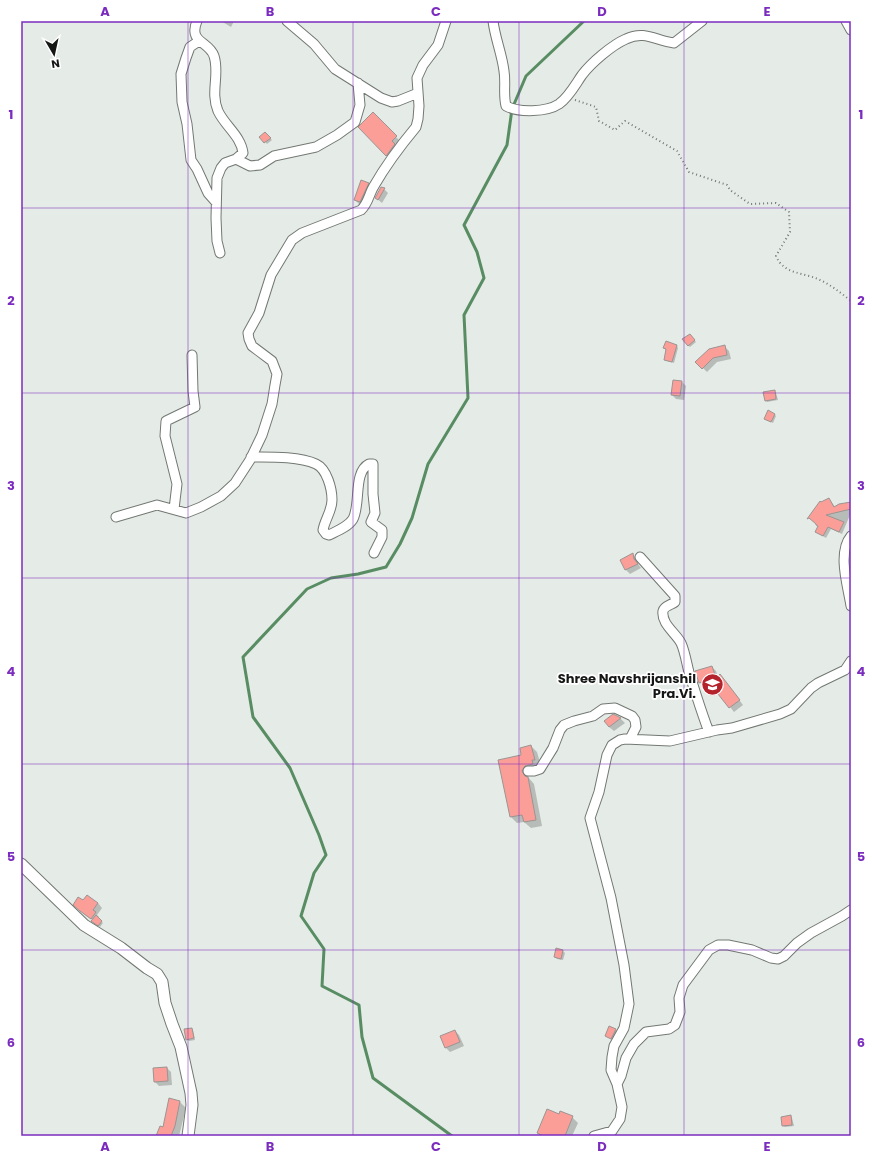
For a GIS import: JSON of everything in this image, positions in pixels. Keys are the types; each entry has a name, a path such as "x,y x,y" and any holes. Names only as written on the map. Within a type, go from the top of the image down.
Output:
{"street":[{"path":"196,21 194,26 195,34 199,41 209,47 214,56 216,76 214,99 222,118 240,143 243,153 236,159 225,163 217,178 217,241 220,253"},
{"path":"287,21 314,44 335,69 381,98 392,102 418,93"},
{"path":"116,517 157,505 186,513 221,496 235,483 262,435 272,404 277,374 272,362 252,346 248,339 248,333 259,313 271,275 292,240 302,233 361,210 365,206 373,187 416,127 419,106 417,78 423,65 438,45 446,21"},
{"path":"493,21 505,74 504,86 506,106 512,109 529,111 543,110 559,104 591,65 627,38 641,35 674,43 702,21"},
{"path":"846,21 851,30"},
{"path":"199,41 190,47 181,74 182,102 191,160 197,169 208,193 216,202"},
{"path":"236,159 250,166 260,165 274,156 316,147 337,135 356,122 360,105 358,83"},
{"path":"174,509 177,484 165,436 166,421 195,406 192,355"},
{"path":"251,457 277,456 317,464 324,472 330,487 332,500 330,511 324,523 323,530 329,535 340,530 352,520 357,509 357,492 363,469 369,464 373,464 373,494 375,513 372,522 382,530 382,537 374,553"},
{"path":"851,536 844,554 845,575 851,606"},
{"path":"640,557 675,596 675,602 665,608 663,612 664,617 669,629 675,634 681,644 709,732"},
{"path":"594,1136 612,1131 620,1119 622,1107 617,1084 611,1070 612,1057 614,1046 624,1028 629,1004 624,965 611,898 590,818 599,792 609,750 612,745 620,740 670,741 756,722 791,709 811,688 845,670 851,661"},
{"path":"528,771 540,769 553,748 560,730 564,725 593,716 603,709 615,708 632,716 635,720 636,727 630,739"},
{"path":"21,864 84,926 121,948 157,974 162,982 165,1003 181,1047 188,1076 192,1105 188,1136"},
{"path":"617,1084 626,1058 634,1044 646,1032 669,1029 675,1025 680,1012 679,998 683,985 709,950 718,945 728,945 752,950 770,958 778,959 784,956 797,943 811,933 851,910"}],"path":[{"path":"566,97 596,107 599,121 615,130 625,121 643,130 677,150 689,172 727,184 730,190 750,204 776,203 789,212 790,232 776,256 778,262 794,274 804,274 821,280 851,301"}],"building":[{"path":"373,112 397,136 392,141 395,144 386,156 358,127"},
{"path":"265,132 271,138 264,143 259,137"},
{"path":"361,180 369,183 360,202 354,200"},
{"path":"381,187 385,188 378,200 375,198"},
{"path":"690,334 695,340 688,346 682,339"},
{"path":"666,341 677,345 672,362 664,360 666,349 663,348"},
{"path":"725,345 727,355 713,358 702,369 695,362 709,349"},
{"path":"673,380 682,381 680,396 671,395"},
{"path":"775,390 776,399 765,401 763,392"},
{"path":"768,410 775,414 771,422 764,419"},
{"path":"829,498 834,507 839,504 851,502 851,509 826,515 844,522 839,532 828,527 823,536 815,532 818,526 809,518 807,519 820,501 821,502"},
{"path":"633,553 634,559 638,564 625,570 620,560"},
{"path":"712,666 716,678 720,674 740,700 729,708 707,680 699,683 695,671"},
{"path":"613,714 621,718 609,727 604,721"},
{"path":"531,745 535,760 532,760 533,764 525,766 522,771 525,776 528,777 536,820 524,822 522,815 510,817 498,760 521,755 520,748"},
{"path":"87,895 98,903 93,910 96,912 91,919 73,905 78,897 83,900"},
{"path":"96,915 102,921 98,926 91,921"},
{"path":"556,948 563,950 561,959 554,957"},
{"path":"609,1026 616,1029 611,1039 605,1036"},
{"path":"192,1028 194,1038 186,1040 184,1029"},
{"path":"455,1030 460,1042 445,1048 440,1036"},
{"path":"167,1067 168,1081 154,1082 153,1068"},
{"path":"169,1098 180,1101 175,1126 171,1136 156,1136 160,1126 163,1127"},
{"path":"547,1109 559,1114 560,1111 573,1116 565,1136 544,1136 537,1133"},
{"path":"791,1115 792,1125 782,1126 781,1117"}],"waterway":[{"path":"452,1136 373,1078 362,1037 359,1005 322,986 324,949 301,916 314,873 326,855 290,768 253,717 243,657 307,589 331,578 358,574 386,567 400,544 412,518 428,464 468,398 464,315 484,278 477,252 464,225 507,145 512,109 526,76 584,21"}],"place":[{"name":"Shree Navshrijanshil Pra.Vi.","path":"712,685"}]}
